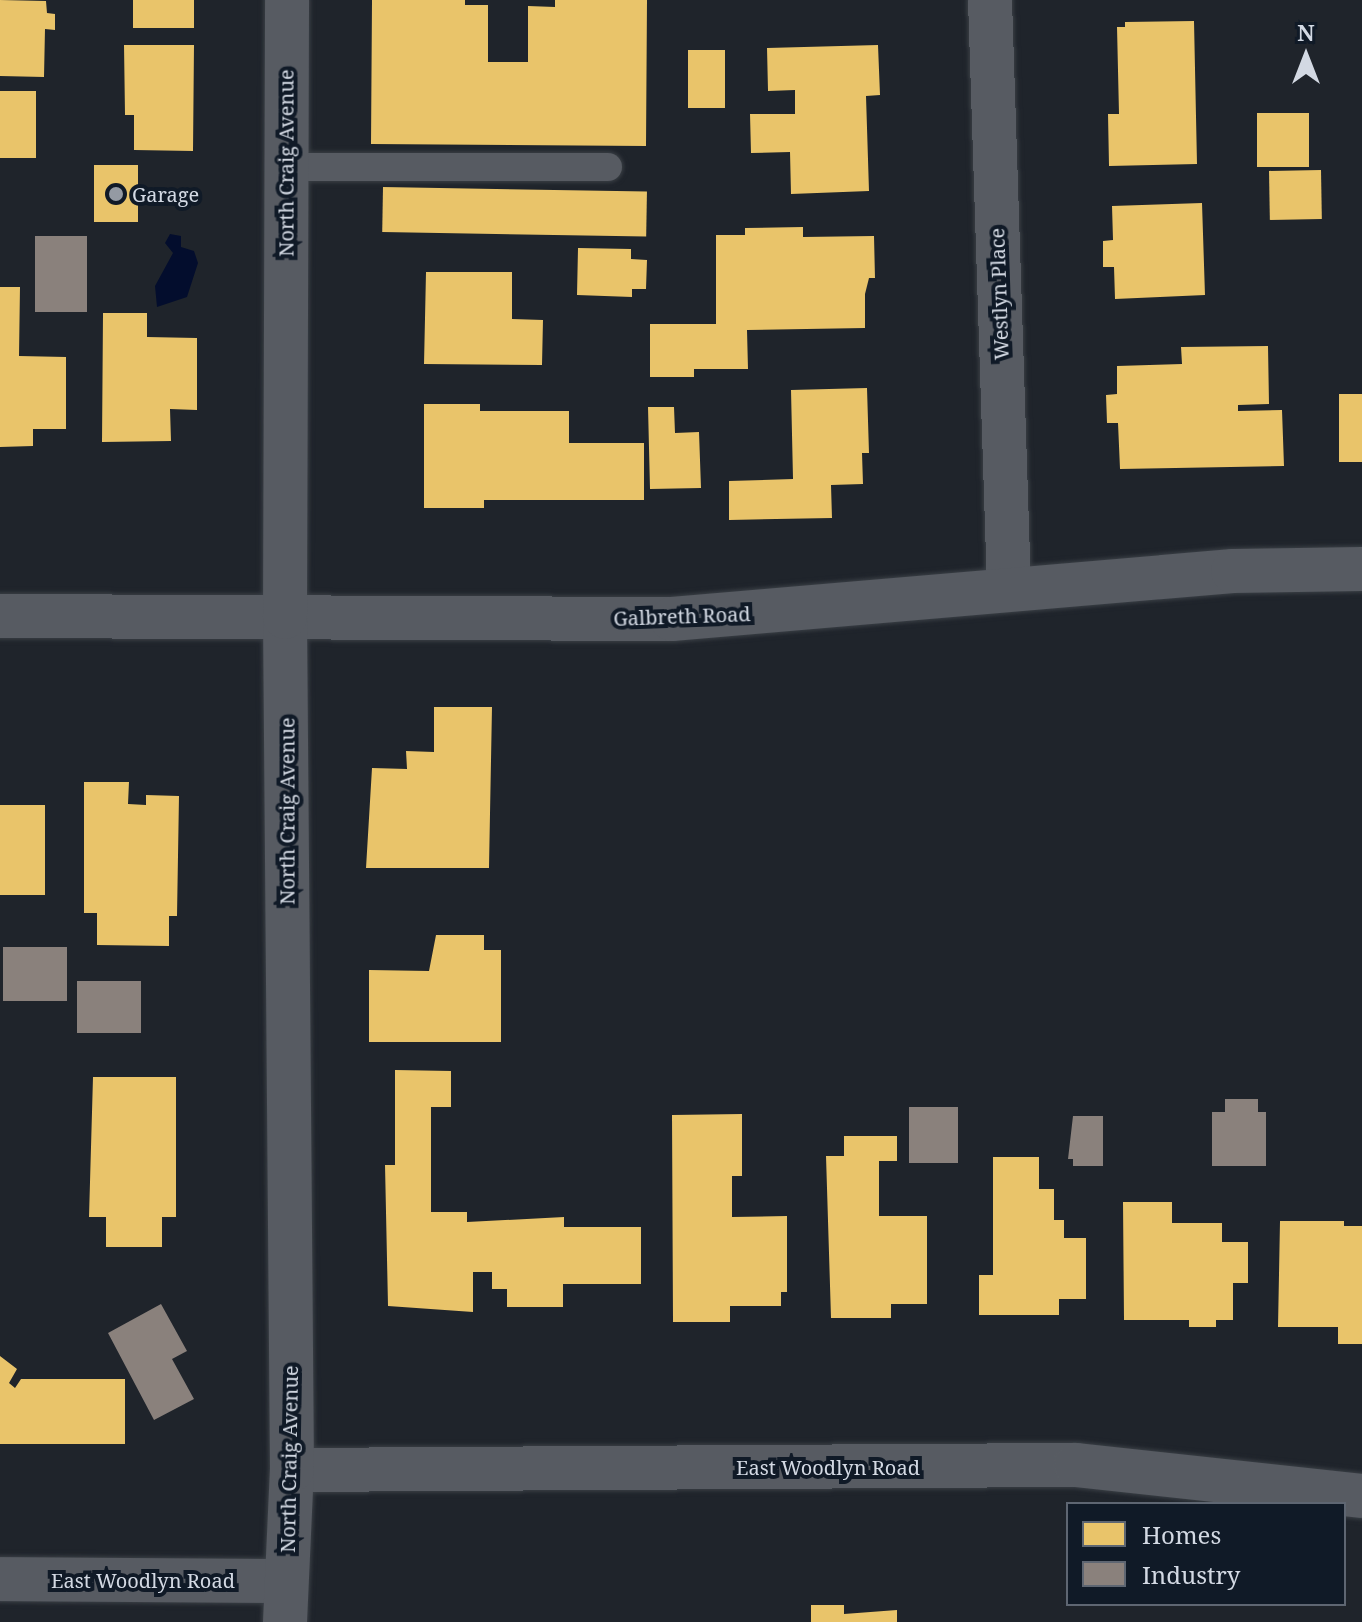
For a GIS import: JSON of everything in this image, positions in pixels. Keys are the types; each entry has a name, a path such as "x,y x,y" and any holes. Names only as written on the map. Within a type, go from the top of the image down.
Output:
{"street":[{"name":"North Craig Avenue","path":"286,1602 292,1470 285,617 287,0"},
{"name":"Westlyn Place","path":"990,0 1009,588"},
{"name":"Galbreth Road","path":"0,616 672,619 1233,571 1362,569"},
{"name":"East Woodlyn Road","path":"292,1470 1076,1465 1362,1496"},
{"name":"East Woodlyn Road","path":"0,1579 286,1602"}],"lane":[{"path":"285,167 608,167"}],"water":[{"path":"170,234 181,236 181,247 194,251 198,263 187,297 157,307 155,286 173,253 165,243"}],"building: Homes":[{"path":"0,0 46,1 47,13 55,14 55,30 45,29 44,77 0,76"},
{"path":"133,0 194,0 194,28 133,28"},
{"path":"372,0 465,0 465,5 488,5 488,62 528,62 528,6 555,7 555,0 647,0 646,146 371,144"},
{"path":"1194,21 1197,164 1109,166 1108,114 1119,114 1117,27 1125,27 1125,22"},
{"path":"124,45 194,45 193,151 134,150 134,115 125,115"},
{"path":"878,45 880,95 866,96 869,191 791,194 790,152 751,153 750,114 795,114 795,90 768,91 767,48"},
{"path":"688,50 725,50 725,108 688,108"},
{"path":"0,91 36,91 36,158 0,158"},
{"path":"1257,113 1309,113 1309,167 1257,167"},
{"name":"Garage","path":"94,165 138,165 138,222 94,222"},
{"path":"1321,170 1322,219 1270,220 1269,171"},
{"path":"383,187 647,192 646,237 382,232"},
{"path":"1202,203 1205,295 1115,299 1114,267 1103,267 1103,241 1113,240 1112,206"},
{"path":"803,227 803,237 874,236 875,278 869,278 865,294 865,328 747,330 748,369 694,369 694,377 650,377 650,324 716,324 716,235 745,235 745,228"},
{"path":"578,248 631,249 631,259 647,260 646,289 632,289 632,297 577,295"},
{"path":"426,272 512,272 512,319 543,320 542,365 424,364"},
{"path":"0,287 20,287 19,356 66,357 66,429 33,429 33,446 0,447"},
{"path":"103,313 147,313 147,337 197,338 197,410 170,409 171,441 102,442"},
{"path":"1268,346 1269,404 1238,405 1238,411 1282,410 1284,466 1120,469 1118,423 1107,423 1106,395 1117,394 1117,366 1182,364 1181,347"},
{"path":"867,388 869,453 862,453 863,484 831,485 832,518 729,520 729,481 793,479 791,390"},
{"path":"1339,394 1362,394 1362,462 1339,462"},
{"path":"424,404 480,404 480,411 569,411 569,443 644,443 644,500 484,500 484,508 424,508"},
{"path":"648,407 674,407 675,433 699,432 701,488 650,489"},
{"path":"434,707 492,707 489,868 366,868 372,768 407,769 406,751 434,752"},
{"path":"84,782 129,782 128,804 146,805 146,795 179,796 177,916 169,916 169,946 97,945 97,913 84,913"},
{"path":"0,805 45,805 45,895 0,895"},
{"path":"436,935 484,935 484,950 501,950 501,1042 369,1042 369,970 429,971"},
{"path":"395,1070 451,1071 451,1107 431,1107 431,1212 467,1212 467,1222 564,1217 564,1227 641,1227 641,1284 563,1284 563,1307 507,1307 507,1289 492,1289 492,1272 473,1272 473,1312 388,1306 385,1165 395,1165"},
{"path":"93,1077 176,1077 176,1217 162,1217 162,1247 106,1247 106,1217 89,1217"},
{"path":"742,1114 742,1176 732,1176 732,1217 787,1216 787,1292 781,1292 781,1306 730,1306 730,1322 673,1322 672,1115"},
{"path":"844,1136 897,1136 897,1161 879,1161 879,1216 927,1216 927,1304 891,1304 891,1318 831,1318 826,1156 844,1156"},
{"path":"993,1157 1039,1157 1039,1189 1054,1189 1054,1220 1064,1220 1064,1238 1086,1238 1086,1299 1059,1299 1059,1315 979,1315 979,1275 993,1275"},
{"path":"1123,1202 1172,1202 1172,1223 1222,1223 1222,1242 1248,1242 1248,1283 1233,1283 1233,1320 1216,1320 1216,1327 1189,1327 1189,1320 1124,1320"},
{"path":"1280,1221 1344,1221 1344,1226 1362,1226 1362,1344 1338,1344 1338,1327 1278,1327"},
{"path":"0,1356 17,1369 9,1383 15,1388 21,1379 125,1379 125,1444 0,1444"},
{"path":"811,1605 844,1605 844,1614 897,1610 897,1622 811,1622"}],"building: Industry":[{"path":"35,236 87,236 87,312 35,312"},
{"path":"3,947 67,947 67,1001 3,1001"},
{"path":"77,981 141,981 141,1033 77,1033"},
{"path":"1225,1099 1258,1099 1258,1112 1266,1112 1266,1166 1212,1166 1212,1112 1225,1112"},
{"path":"909,1107 958,1107 958,1163 909,1163"},
{"path":"1073,1116 1103,1116 1103,1166 1073,1166 1073,1159 1068,1159"},
{"path":"161,1304 187,1351 172,1359 194,1399 154,1420 108,1333"}],"place":[{"name":"Garage","path":"116,194"}]}
